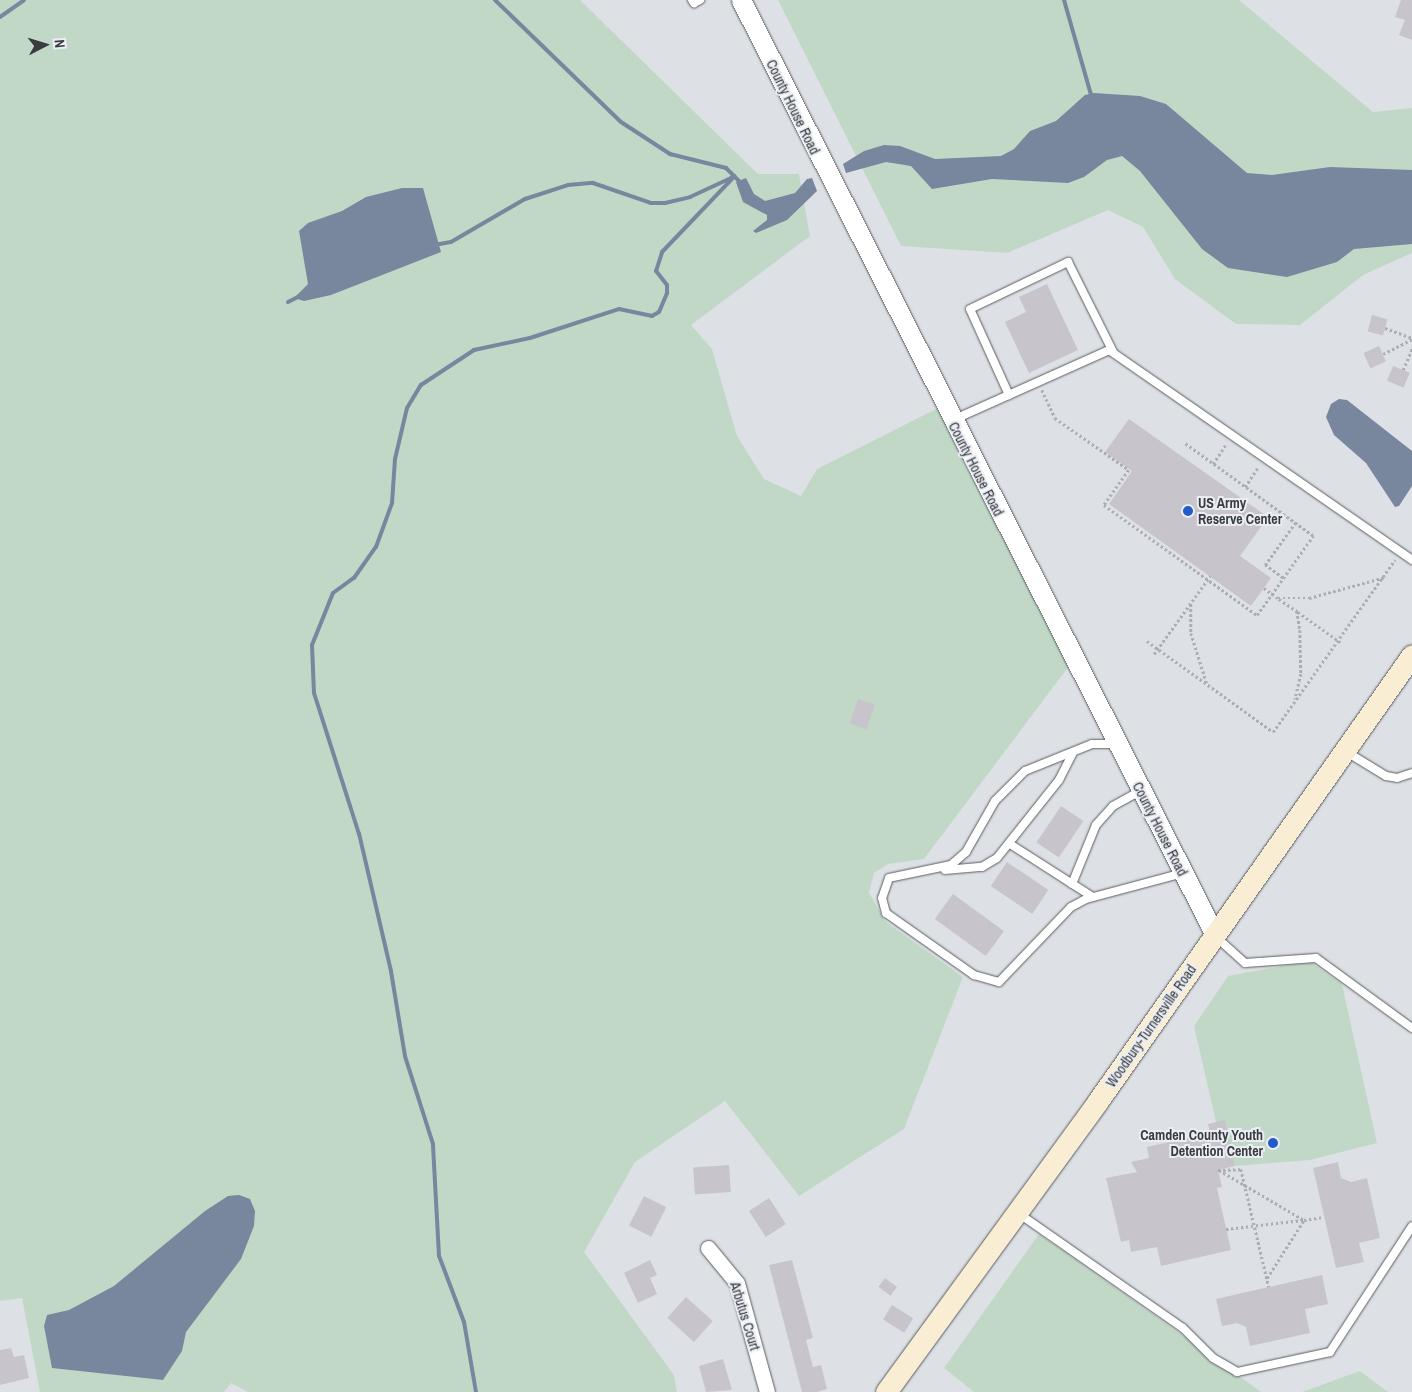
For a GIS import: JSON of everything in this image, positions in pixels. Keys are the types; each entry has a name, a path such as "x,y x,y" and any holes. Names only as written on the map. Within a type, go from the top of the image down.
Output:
{"main road":[{"name":"Woodbury-Turnersville Road","path":"890,1386 1215,936 1412,655"}],"street":[{"name":"County House Road","path":"741,0 951,421 1215,936"},
{"name":"Arbutus Court","path":"708,1248 737,1283 767,1392"}],"lane":[{"path":"692,0 694,3 700,0"},
{"path":"1009,395 970,309 1068,262 1113,352"},
{"path":"951,421 1109,350 1412,560"},
{"path":"933,871 951,865 966,852 995,801 1025,771 1092,744 1116,744"},
{"path":"1344,750 1386,776 1398,778 1412,773"},
{"path":"1072,752 1059,780 1010,844 982,867 933,871 889,878 882,898 886,913 974,976 992,982 1008,976 1061,916 1093,897 1183,873"},
{"path":"1072,884 1096,826 1113,806 1140,791"},
{"path":"1010,844 1093,897"},
{"path":"1215,936 1245,963 1316,958 1412,1028"},
{"path":"1017,1212 1183,1328 1213,1358 1237,1372 1330,1352 1412,1226"}],"path":[{"path":"1384,328 1412,339"},
{"path":"1382,354 1412,339"},
{"path":"1403,370 1412,349"},
{"path":"1038,382 1055,418 1129,470 1104,505 1257,614 1313,536 1184,443"},
{"path":"1213,464 1232,434"},
{"path":"1245,487 1265,457"},
{"path":"1283,578 1266,565 1295,523"},
{"path":"1147,641 1273,732 1339,642 1395,560"},
{"path":"1278,598 1326,595 1384,577"},
{"path":"1154,654 1209,578"},
{"path":"1264,588 1339,642"},
{"path":"1191,603 1191,633 1208,685"},
{"path":"1294,702 1302,647 1296,611"},
{"path":"1269,1287 1254,1226 1245,1186 1241,1169 1218,1170 1224,1174 1245,1186 1304,1220"},
{"path":"1226,1229 1324,1217"},
{"path":"1267,1278 1304,1220"}],"green space":[{"path":"0,0 580,0 758,174 799,174 810,236 691,325 712,349 737,436 764,479 801,496 817,469 938,408 1069,666 924,859 888,864 874,873 869,893 886,922 963,977 904,1129 799,1196 725,1101 635,1162 584,1252 674,1375 677,1392 248,1392 231,1383 224,1392 40,1392 22,1298 0,1301"},
{"path":"778,0 1239,0 1373,112 1412,108 1412,253 1363,275 1300,325 1236,324 1175,279 1143,227 1108,210 1007,253 901,246"},
{"path":"1309,961 1342,984 1377,1143 1310,1160 1235,1166 1216,1122 1194,1026 1228,976"},
{"path":"1039,1234 1261,1392 974,1392 944,1368"},
{"path":"1360,1371 1388,1392 1302,1392"}],"water":[{"path":"1094,93 1140,96 1166,104 1247,173 1272,175 1330,167 1412,170 1412,244 1354,249 1337,262 1287,277 1228,268 1202,249 1140,171 1122,156 1107,160 1084,177 1068,183 992,179 932,189 911,166 886,162 846,173 843,164 864,151 884,145 900,146 935,159 1001,156 1014,149 1030,131 1056,121 1085,95"},
{"path":"746,178 754,194 765,201 795,193 807,179 812,178 817,191 787,220 756,233 753,231 767,220 767,215 743,202 736,182"},
{"path":"402,188 423,188 441,252 331,295 304,301 294,298 308,284 299,231 308,223 342,211 366,197"},
{"path":"1339,399 1347,400 1412,451 1412,486 1399,506 1395,507 1366,463 1334,435 1326,417 1331,404"},
{"path":"239,1195 250,1199 255,1211 254,1226 241,1259 186,1332 182,1351 163,1380 52,1368 44,1326 47,1315 69,1310 114,1286 205,1211 228,1196"}],"building":[{"path":"1401,0 1412,0 1412,40 1399,35 1405,20 1395,17"},
{"path":"1047,284 1078,350 1029,373 1005,322 1026,312 1019,297"},
{"path":"1372,315 1387,319 1383,336 1368,331"},
{"path":"1379,346 1386,362 1370,368 1363,353"},
{"path":"1393,366 1410,373 1404,388 1387,381"},
{"name":"US Army Reserve Center","path":"1129,419 1268,517 1240,556 1271,578 1251,606 1109,504 1132,471 1105,452"},
{"path":"858,699 875,705 867,729 850,724"},
{"path":"1061,806 1083,821 1059,858 1036,842"},
{"path":"1007,862 1048,890 1032,914 991,886"},
{"path":"953,894 1004,931 986,956 935,919"},
{"path":"1225,1120 1235,1166 1218,1170 1222,1187 1217,1188 1231,1250 1161,1266 1157,1247 1131,1252 1129,1240 1121,1242 1106,1178 1137,1172 1131,1162 1149,1158 1147,1147 1210,1133 1208,1124"},
{"path":"1338,1162 1341,1178 1351,1182 1367,1178 1380,1238 1359,1243 1364,1262 1336,1268 1313,1168"},
{"path":"729,1165 731,1192 695,1194 693,1168"},
{"path":"644,1196 666,1207 651,1237 629,1225"},
{"path":"769,1198 786,1224 766,1237 749,1211"},
{"path":"650,1260 657,1275 650,1278 657,1294 638,1303 624,1273"},
{"path":"792,1260 813,1338 806,1340 813,1367 821,1365 827,1389 817,1392 802,1392 769,1265"},
{"path":"1322,1275 1328,1304 1305,1309 1310,1333 1250,1346 1246,1327 1237,1323 1222,1326 1216,1299"},
{"path":"885,1278 897,1287 890,1296 878,1287"},
{"path":"686,1297 713,1321 694,1342 667,1318"},
{"path":"892,1305 913,1318 904,1333 883,1319"},
{"path":"11,1348 14,1357 24,1355 29,1378 0,1385 0,1350"},
{"path":"723,1359 732,1390 706,1392 699,1366"}],"waterway":[{"path":"0,17 24,0"},
{"path":"495,0 621,122 670,154 726,168 741,183"},
{"path":"1064,0 1092,98"},
{"path":"476,1392 464,1322 439,1256 433,1144 405,1056 391,971 359,834 314,693 312,645 333,593 354,578 376,547 392,503 395,459 407,408 421,385 474,350 530,338 619,309 652,316 659,312 667,293 667,285 656,271 662,252 735,176"},
{"path":"434,245 451,242 525,199 568,185 593,183 651,203 665,203 690,197 733,177"},
{"path":"288,302 298,297"}],"place":[{"name":"US Army Reserve Center","path":"1188,511"},
{"name":"Camden County Youth Detention Center","path":"1273,1143"}]}
